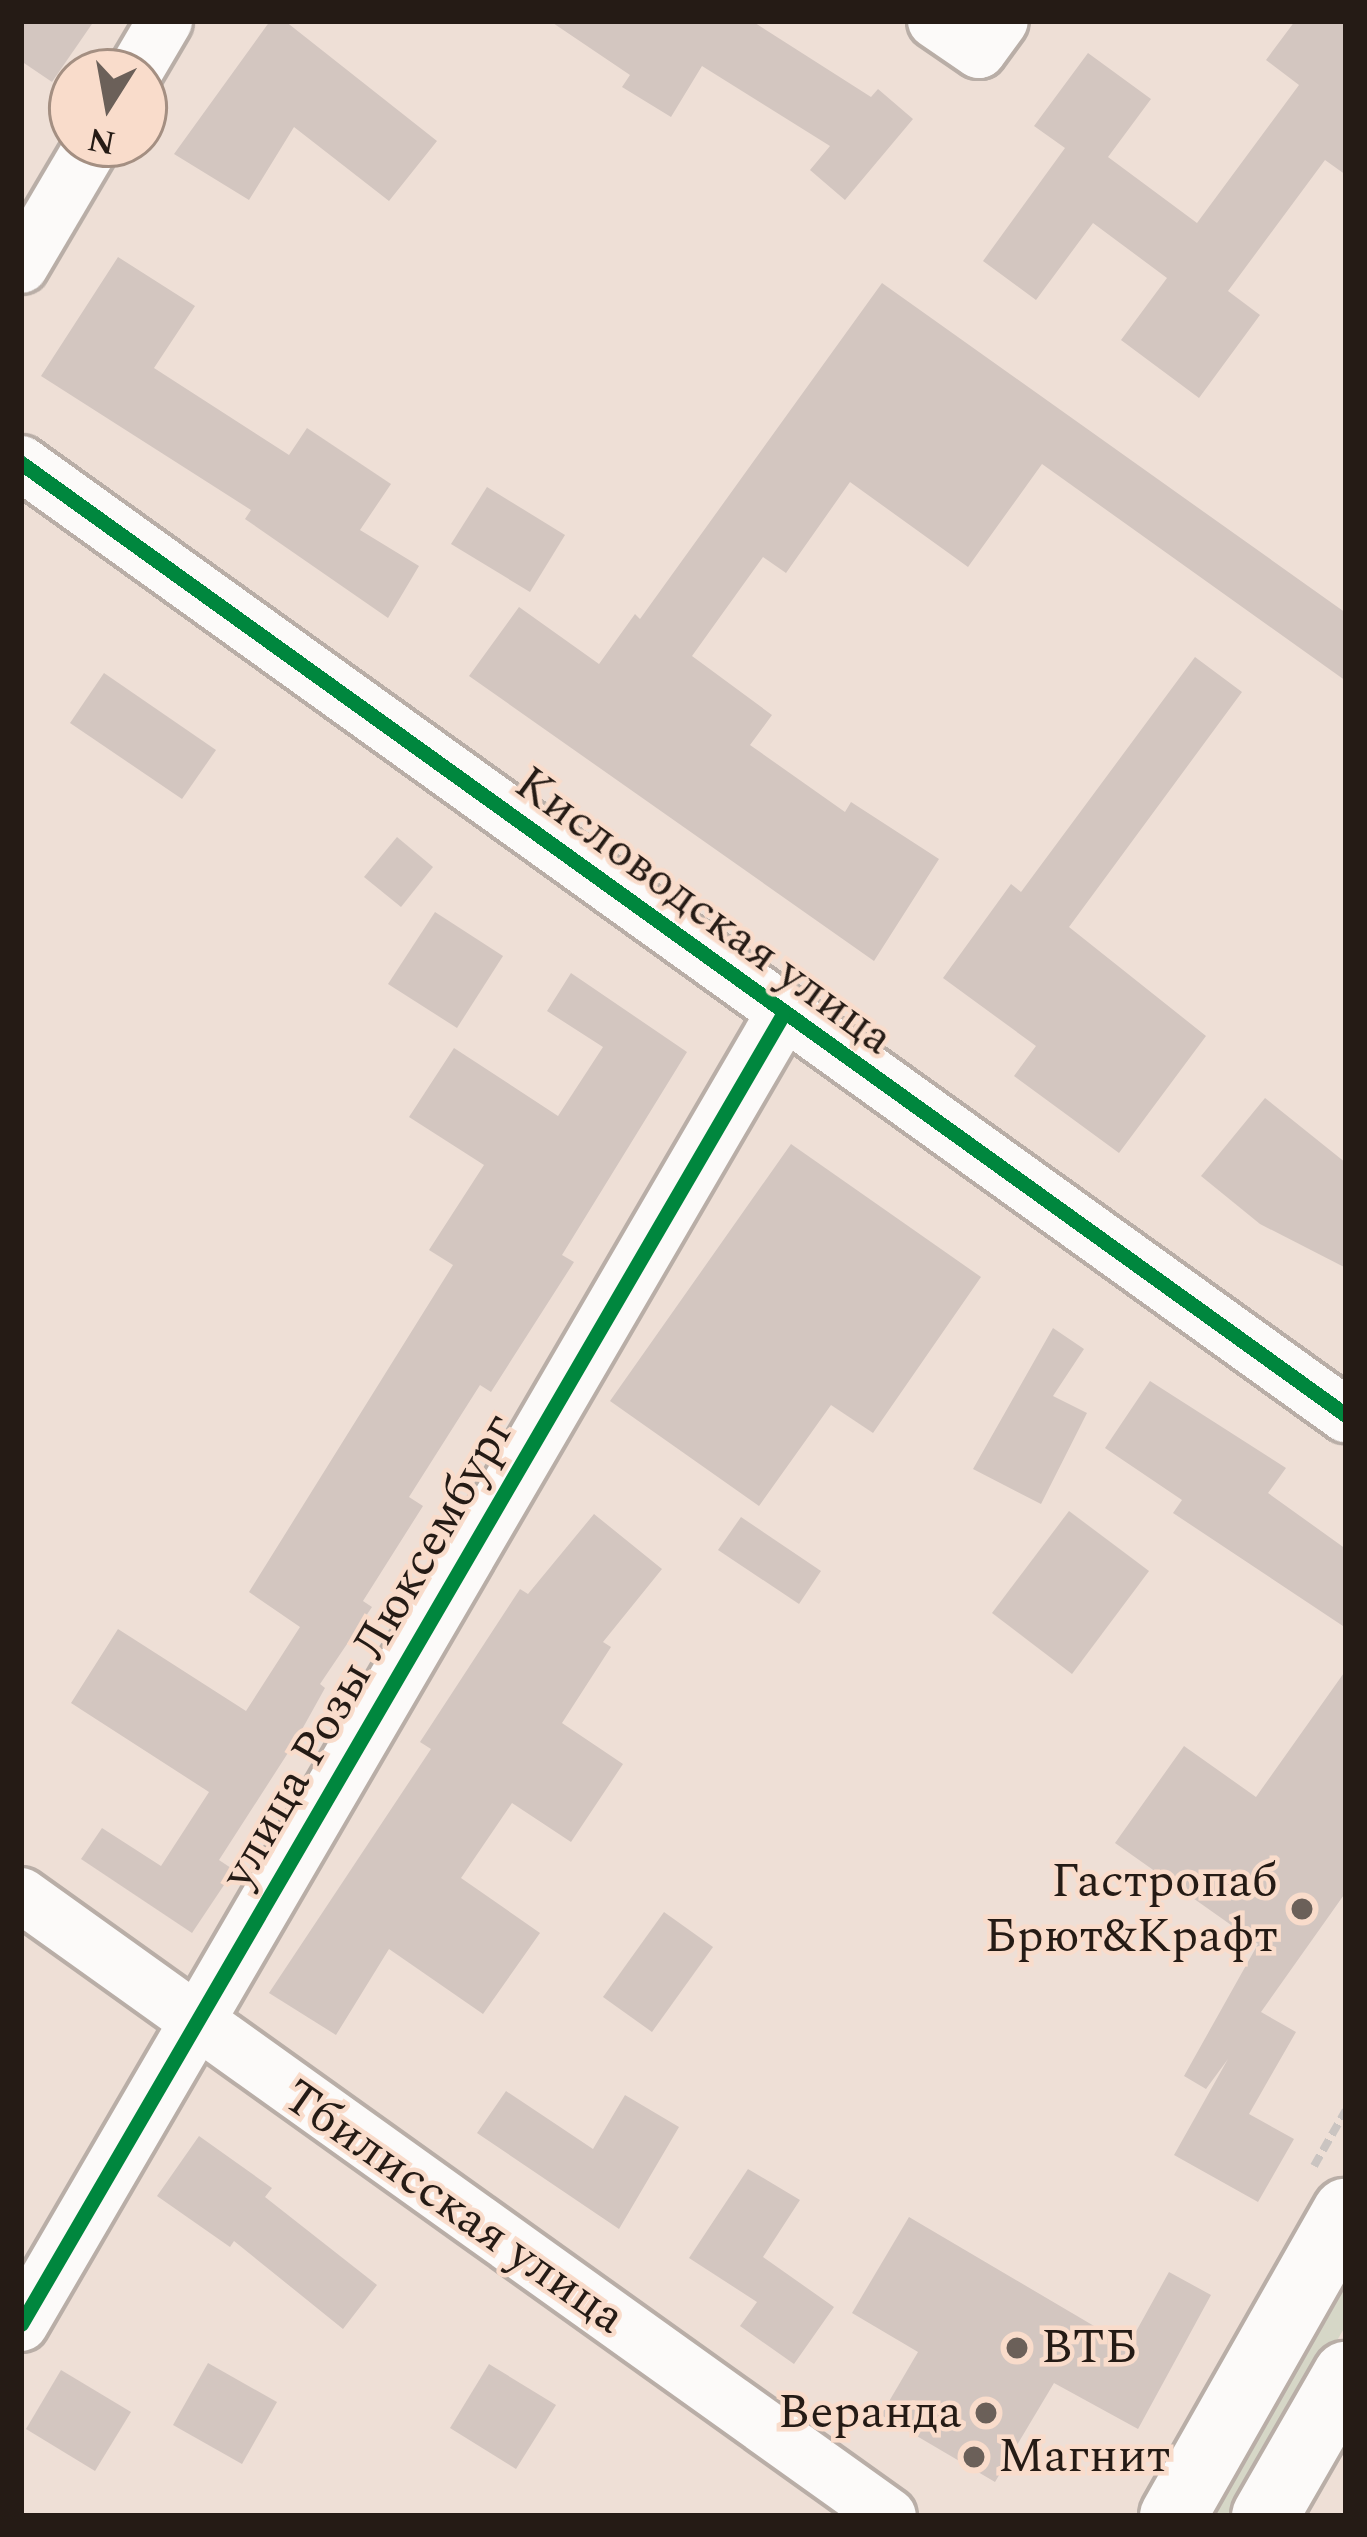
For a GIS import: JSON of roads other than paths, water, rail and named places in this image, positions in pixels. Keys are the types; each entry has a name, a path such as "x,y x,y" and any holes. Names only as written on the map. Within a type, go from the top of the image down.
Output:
{"main road":[{"path":"1173,2516 1346,2212"},
{"path":"1264,2516 1346,2374"}],"street":[{"path":"149,48 165,21"},
{"path":"935,21 990,36"},
{"path":"21,266 79,168"},
{"name":"Кисловодская улица","path":"21,463 782,1016 1346,1415"},
{"name":"улица Розы Люксембург","path":"21,2324 782,1016"},
{"name":"Тбилисская улица","path":"21,1895 889,2516"}],"place":[{"name":"Гастропаб Брют&Крафт","path":"1302,1909"},
{"name":"ВТБ","path":"1017,2348"},
{"name":"Веранда","path":"986,2413"},
{"name":"Магнит","path":"974,2457"}]}
